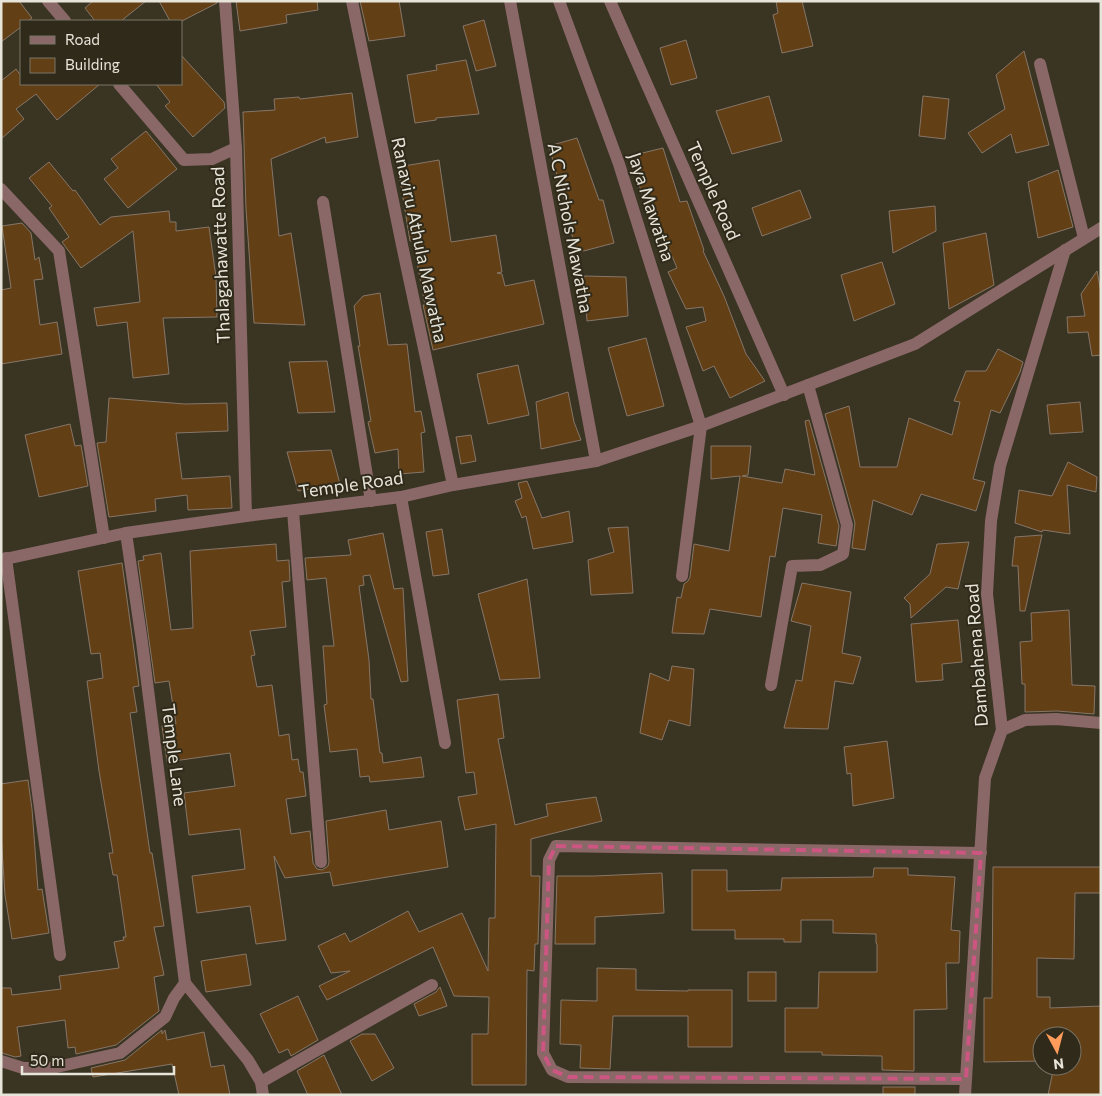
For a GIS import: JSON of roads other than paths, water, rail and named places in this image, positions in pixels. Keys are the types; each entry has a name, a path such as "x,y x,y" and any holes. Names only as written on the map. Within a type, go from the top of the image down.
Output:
{"street":[{"path":"48,1 64,20"},
{"path":"226,1 236,148"},
{"name":"Ranaviru Athula Mawatha","path":"352,1 453,485"},
{"name":"A C Nichols Mawatha","path":"510,1 596,461"},
{"name":"Jaya Mawatha","path":"560,1 619,164 701,426"},
{"name":"Temple Road","path":"610,1 784,395"},
{"path":"1040,64 1084,238"},
{"name":"Thalagahawatte Road","path":"120,85 184,160 212,159 236,148 246,516"},
{"path":"1,190 59,251 104,538"},
{"path":"324,202 371,501"},
{"name":"Temple Road","path":"4,559 126,533 401,497 453,485 596,461 701,426 915,344 1101,228"},
{"name":"Dambahena Road","path":"965,1095 986,778 1002,730 987,594 991,520 1000,466 1065,250"},
{"path":"771,685 792,566 820,565 843,554 847,525 808,386"},
{"path":"682,576 701,426"},
{"path":"401,497 445,743"},
{"path":"293,511 321,862"},
{"name":"Temple Lane","path":"126,533 142,642 185,983"},
{"path":"4,559 60,955"},
{"path":"1002,730 1025,720 1101,723"},
{"path":"966,1079 568,1077 552,1070 543,1053 549,860 556,846 981,853"},
{"path":"1,1061 23,1068 52,1068 120,1053 165,1017 174,998 185,983 248,1060 262,1088 432,985"}]}
